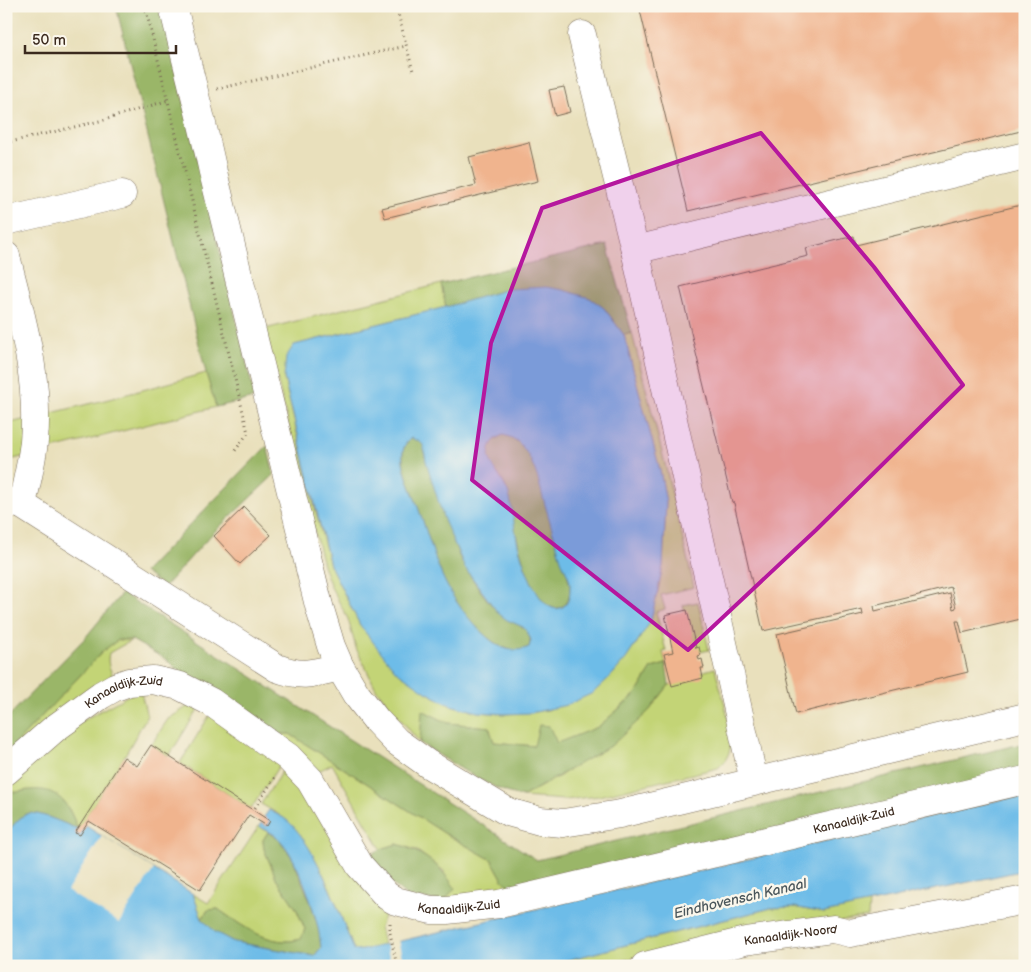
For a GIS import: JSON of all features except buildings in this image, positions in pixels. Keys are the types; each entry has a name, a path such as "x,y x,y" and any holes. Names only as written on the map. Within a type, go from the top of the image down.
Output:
{"street":[{"path":"173,6 319,606 331,646 340,668 366,708 396,741 428,764 508,812 540,821 563,823 583,821 1025,717"},
{"path":"582,35 635,250 754,781"},
{"path":"635,250 1025,156"},
{"path":"6,221 122,194"},
{"path":"6,256 30,352 35,398 34,441 14,503 277,668 294,674 315,673 340,668"},
{"name":"Kanaaldijk-Zuid","path":"6,771 54,729 100,695 129,682 153,680 180,686 211,702 288,757 310,780 360,866 374,883 387,896 396,901 431,910 499,904 1025,780"},
{"name":"Kanaaldijk-Noord","path":"645,966 745,941 833,929 850,933 1025,900"}],"path":[{"path":"145,6 248,434 234,452"},
{"path":"396,6 413,71"},
{"path":"255,808 288,757"},
{"path":"391,939 397,966"}],"highlighted area":[{"path":"761,133 874,267 963,385 816,530 688,650 472,480 491,343 542,208"}],"green space":[{"path":"116,6 161,6 255,398 216,407"},
{"path":"607,245 632,333 624,335 604,308 508,289 446,307 441,284"},
{"path":"441,284 446,307 294,345 284,378 314,505 330,565 361,627 426,692 450,705 478,712 505,714 548,710 612,675 637,643 658,592 663,566 666,502 660,470 624,335 632,333 694,587 661,595 665,609 656,612 666,651 663,652 666,664 652,668 636,694 598,727 557,744 534,746 494,742 489,727 448,723 423,711 420,743 376,689 356,648 348,619 331,587 323,565 308,506 265,329"},
{"path":"206,373 216,407 6,461 6,424"},
{"path":"503,435 515,440 522,446 530,458 543,492 570,584 570,592 565,604 557,608 544,603 529,578 519,545 507,490 489,458 491,445 497,438"},
{"path":"411,438 420,441 423,445 426,461 459,556 477,586 493,607 502,616 527,631 530,637 529,647 517,650 494,643 474,624 451,593 437,563 406,473 403,451"},
{"path":"267,446 274,475 211,535 164,587 144,572"},
{"path":"122,593 537,860 1025,743 1025,772 517,894 503,880 492,860 444,833 290,734 269,734 185,677 167,660 132,640 118,640 104,650 6,754 6,719 85,638"},
{"path":"698,602 709,650 695,653 683,605"},
{"path":"118,640 132,640 109,653 109,664 116,681 6,754 104,650"},
{"path":"666,664 669,685 649,711 612,745 522,797 482,781 420,743 422,710 448,723 489,727 494,742 534,746 539,725 549,726 557,743 598,727 636,694 652,668"},
{"path":"715,668 728,720 731,741 728,755 718,768 599,796 565,800 522,797 560,776 649,711 669,685 701,676 701,672"},
{"path":"140,689 147,716 124,757 78,829 69,809 28,790 16,793 6,790 6,782 58,734"},
{"path":"190,705 199,708 169,756 151,745 168,719"},
{"path":"211,713 282,761 251,809 180,763"},
{"path":"269,734 290,734 444,833 492,860 503,880 517,894 444,901 444,871 416,850 397,844 381,849 332,764 315,773"},
{"path":"284,768 384,906 386,911 380,927 384,946 358,951 354,950 328,884 311,852 287,821 261,804"},
{"path":"6,790 16,792 30,790 49,791 66,805 78,829 32,813 21,817 6,833"},
{"path":"259,826 268,832 263,840 264,849 277,880 296,908 305,929 301,939 290,941 267,938 257,934 218,909 208,910 202,919 193,894 208,903"},
{"path":"268,832 278,838 293,859 311,904 319,930 321,948 314,956 234,942 215,932 202,919 208,910 218,909 257,934 268,938 290,941 301,939 305,929 296,908 277,880 264,849 263,840"},
{"path":"397,844 415,851 430,860 443,872 455,888 444,901 407,897 364,858 381,849"},
{"path":"869,903 868,917 833,923 742,932 599,966 544,966 771,908 794,907 824,913"}],"water":[{"path":"546,287 563,290 590,298 604,308 624,335 660,470 666,502 663,566 651,621 626,659 593,693 567,705 531,713 505,714 478,712 450,705 426,692 396,671 361,627 330,565 284,378 286,357 294,345 446,307 508,289","holes":["503,435 512,438 520,444 531,460 561,560 570,582 567,602 564,606 556,609 548,606 541,599 525,568 518,544 509,495 490,459 490,448 493,442","411,438 423,445 444,520 465,568 498,613 507,620 523,627 531,640 529,647 510,650 491,641 468,617 451,593 437,563 405,472 403,451"]},
{"name":"Eindhovensch Kanaal","path":"1025,794 1025,870 824,913 794,907 771,908 544,966 6,966 6,833 24,815 32,813 60,821 78,829 75,833 79,835 86,826 193,894 202,919 215,932 234,942 314,956 321,948 312,906 301,875 294,860 279,839 259,826 261,823 267,826 270,822 264,817 269,810 289,822 309,848 327,882 354,950 358,951"}],"pier":[{"path":"102,836 154,869 119,923 67,891"},
{"path":"398,940 404,966 391,966 386,943"}]}
